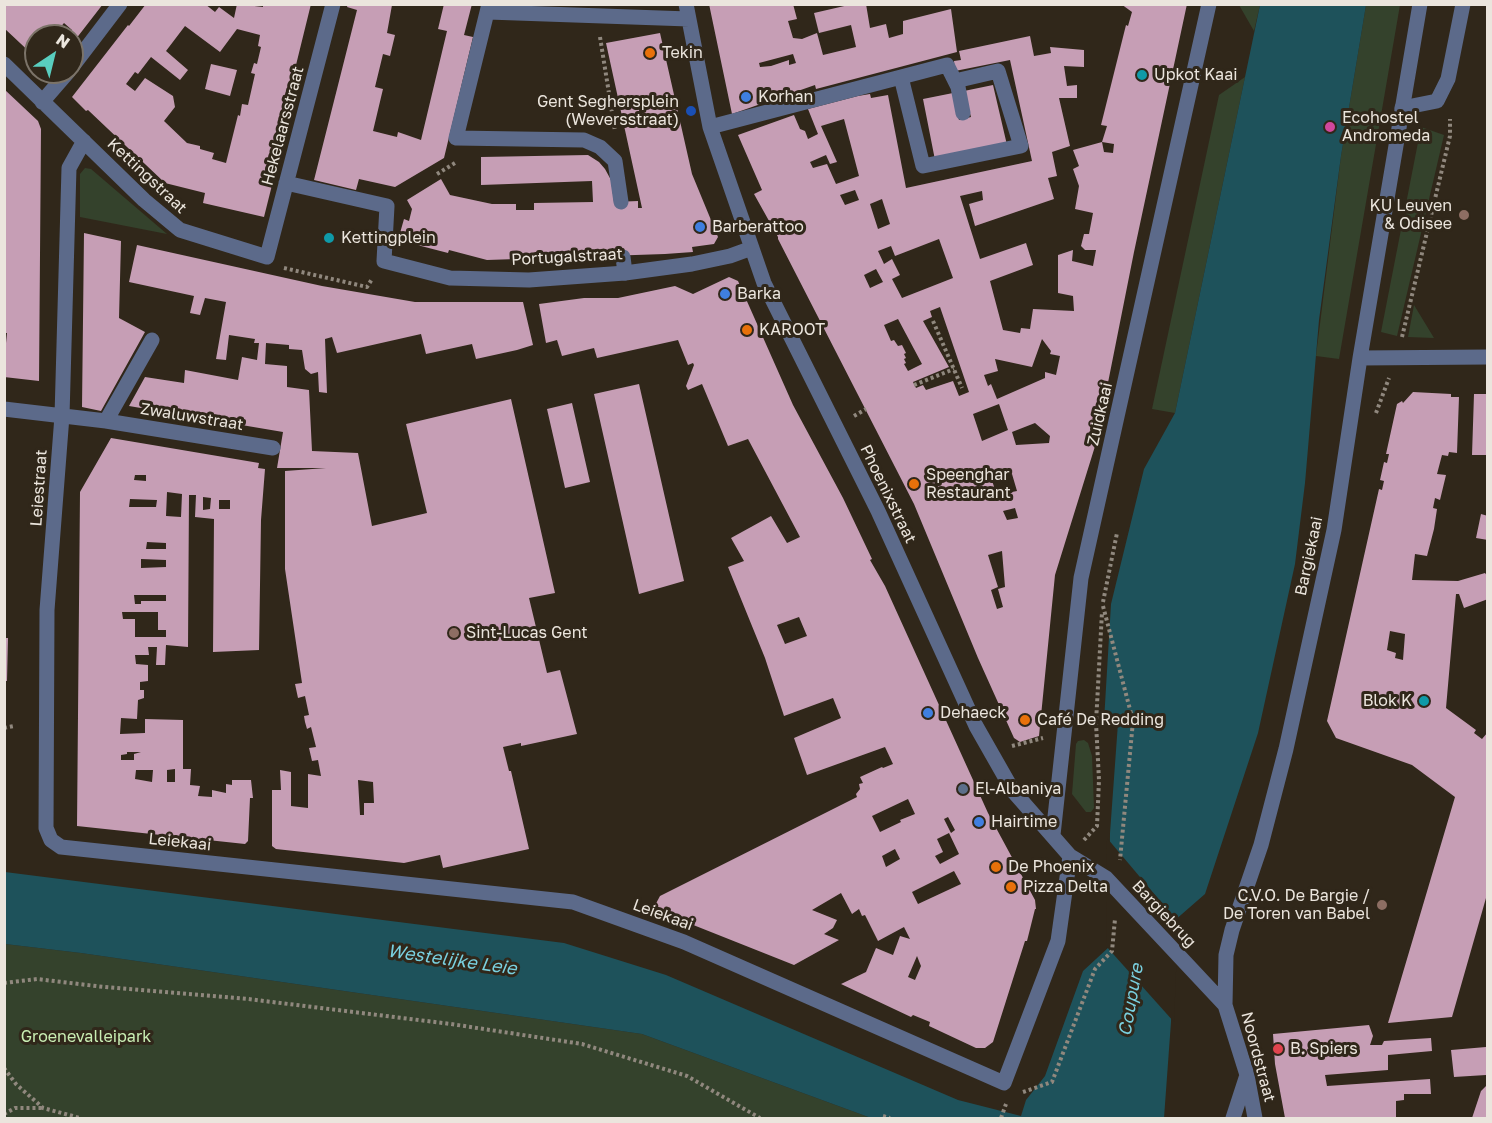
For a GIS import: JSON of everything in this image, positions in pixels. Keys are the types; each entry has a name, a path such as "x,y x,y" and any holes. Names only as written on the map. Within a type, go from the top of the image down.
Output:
{"street":[{"path":"84,51 120,4"},
{"name":"Hekelaarsstraat","path":"267,256 333,4"},
{"name":"Zuidkaai","path":"1053,835 1081,578 1209,4"},
{"name":"Bargiekaai","path":"1225,1005 1226,956 1232,930 1261,845 1286,749 1334,530 1360,358 1420,4"},
{"path":"1402,108 1437,101 1448,79 1463,4"},
{"path":"621,202 615,161 600,147 585,140 456,138 489,8 597,16 688,12"},
{"name":"Phoenixstraat","path":"688,12 710,127 764,283 878,512 976,726 1013,791 1070,856"},
{"name":"Kettingstraat","path":"4,64 144,200 180,230 267,256"},
{"path":"710,127 947,65 955,81 963,113"},
{"path":"901,77 922,166 1021,146 998,71 955,81"},
{"path":"42,102 58,84"},
{"name":"Leiestraat","path":"51,840 46,828 47,610 62,416 69,168 84,141"},
{"path":"286,183 387,206 384,261"},
{"name":"Portugalstraat","path":"384,261 450,278 529,280 625,273 692,264 730,256 752,248"},
{"path":"623,256 625,273"},
{"name":"Zwaluwstraat","path":"106,421 152,340"},
{"path":"1360,358 1488,357"},
{"name":"Zwaluwstraat","path":"4,409 106,421 273,448"},
{"name":"Leiekaai","path":"51,840 61,847 573,902 684,942 1004,1083 1058,941 1070,856"},
{"name":"Bargiebrug","path":"1070,856 1106,878 1225,1005"},
{"name":"Noordstraat","path":"1225,1005 1247,1076 1255,1119"},
{"path":"1233,1119 1247,1076"}],"path":[{"path":"597,16 616,135 615,161"},
{"path":"1396,358 1450,136"},
{"path":"267,256 286,270 367,287 384,261"},
{"path":"933,321 962,388"},
{"path":"914,385 954,369"},
{"path":"1070,856 1097,826 1099,780 1096,723 1102,606"},
{"path":"4,728 14,726"},
{"path":"992,753 1046,737 1064,741"},
{"path":"4,983 37,979 248,999 452,1024 582,1044 687,1076 760,1119"},
{"path":"4,1068 16,1084 43,1108"},
{"path":"1001,1119 1006,1102"},
{"path":"4,1114 15,1108 43,1108 80,1119"},
{"path":"883,1116 890,1119"}],"green space":[{"path":"1239,5 1260,5 1254,31"},
{"path":"1366,5 1400,5 1339,359 1316,356 1341,156"},
{"path":"1245,77 1175,413 1152,409 1219,95"},
{"path":"1421,127 1444,135 1397,336 1381,332"},
{"path":"85,168 91,169 167,234 80,217 80,174"},
{"path":"1414,305 1434,338 1408,337"},
{"path":"1084,740 1088,743 1092,756 1094,808 1091,812 1086,812 1072,794 1076,744"},
{"name":"Groenevalleipark","path":"5,944 642,1034 871,1118 5,1118"}],"water":[{"path":"1260,5 1366,5 1341,156 1319,320 1305,483 1295,564 1258,733 1205,894 1174,921 1171,1022 1164,1118 871,1118 642,1034 5,944 5,872 564,943 666,975 958,1100 1021,1116 1026,1100 1045,1076 1083,971 1109,947 1110,833 1118,723 1104,721 1111,604 1144,469 1175,413"}],"pier":[{"path":"1107,838 1178,922 1174,1022 1106,946"}],"building":[{"path":"4,4 103,4 84,29 84,24 24,24 24,47 4,28"},
{"path":"146,4 205,4 215,12 219,7 234,18 237,4 263,7 263,4 311,4 281,126 283,127 276,156 272,155 267,176 274,177 264,217 203,203 205,193 165,183 72,97","holes":["185,26 220,52 237,29 260,35 258,46 261,47 257,64 254,63 251,73 255,74 248,105 242,104 226,163 212,159 214,153 187,143 164,121 175,107 173,96 145,78 135,91 126,84 135,72 138,74 151,57 180,80 188,70 166,51"]},
{"path":"348,4 392,5 387,33 395,35 390,56 383,54 375,87 383,89 373,131 397,137 398,132 421,140 447,31 438,29 444,4 472,4 464,35 473,37 444,158 395,187 359,179 356,190 314,180 357,10 347,7"},
{"path":"709,4 793,4 797,19 788,21 793,38 802,39 817,33 823,55 856,47 851,25 819,33 814,13 853,4 866,4 870,28 886,24 889,38 903,34 903,21 951,9 957,52 816,89 815,85 732,114","holes":["793,54 796,63 789,65 789,60 760,67 759,63"]},
{"path":"1121,4 1187,4 1096,443 1055,575 1039,736 1020,742 1014,738 978,658 914,504 754,194 762,190 738,135 794,115 800,129 805,131 808,139 818,134 808,109 858,96 870,94 871,98 888,95 906,188 1032,161 1010,60 955,71 954,61 961,60 959,51 1030,36 1034,56 1051,53 1050,47 1084,50 1084,67 1064,66 1067,86 1077,85 1077,98 1059,98 1070,146 1052,152 1057,176 1048,178 1054,199 975,226 969,204 983,200 982,191 960,196 980,259 1026,243 1033,265 990,281 1003,330 1020,333 1021,328 1030,329 1033,309 1074,311 1073,296 1058,293 1058,255 1073,250 1072,261 1093,266 1096,250 1085,250 1081,246 1084,234 1089,234 1093,213 1075,209 1079,186 1073,169 1079,166 1073,150 1102,142 1107,126 1101,125 1126,25 1128,26 1132,12","holes":["844,119 859,176 836,184 827,164 813,168 810,162 826,155 830,164 837,162 821,126","1102,142 1114,144 1113,153 1104,152","855,190 859,200 845,205 840,195","882,199 890,224 878,229 870,204","939,239 953,278 902,298 892,279 900,275 892,259 884,264 878,251 891,246 895,256","876,269 883,282 870,288 864,275","940,307 969,392 959,396 953,381 926,390 923,385 916,388 913,382 949,367 923,321 932,317 930,311","898,319 922,364 908,371 904,364 906,353 902,345 898,346 894,340 891,341 884,325","1042,339 1051,351 1050,354 1060,356 1056,375 1045,372 1045,378 997,399 991,384 988,386 984,375 998,371 995,359 1032,367","999,404 1008,430 982,441 973,414","1035,423 1050,436 1049,443 1016,445 1012,432","1012,474 1017,491 997,495 991,478","1015,508 1018,518 1007,520 1003,511","1002,551 1005,587 998,589 1003,607 997,609 991,590 998,587 988,555"]},
{"path":"660,33 692,174 718,237 714,244 692,247 693,252 665,254 487,260 398,240 404,219 409,221 412,209 407,200 441,179 450,195 492,204 516,204 516,210 534,210 534,203 593,202 592,181 481,185 481,157 588,155 605,169 611,180 614,202 638,201 638,208 642,208 606,43"},
{"path":"211,64 237,70 230,96 205,89"},
{"path":"993,85 1007,145 935,160 923,99 953,93 959,120 971,117 964,91"},
{"path":"4,89 38,121 41,129 39,381 4,377 4,343 6,343 7,333 4,333"},
{"path":"84,233 121,241 119,318 145,332 101,411 82,407"},
{"path":"137,245 322,286 415,302 523,302 533,345 517,350 476,359 472,344 426,354 421,334 337,353 332,337 325,339 327,393 319,392 318,372 311,374 305,369 302,350 289,349 289,345 266,343 265,364 287,366 287,387 309,390 312,451 358,453 372,526 427,513 406,424 511,399 555,593 529,598 547,673 560,670 577,734 521,746 521,743 503,747 509,771 511,771 529,849 443,868 440,855 404,863 276,849 272,846 272,790 281,790 280,770 291,772 291,806 308,808 308,774 321,776 318,760 312,761 309,748 316,747 311,727 307,729 305,722 304,716 309,715 305,696 298,698 295,684 302,683 285,569 285,471 326,468 277,468 283,432 129,406 145,377 184,383 185,370 238,380 242,357 257,360 259,343 254,343 255,339 229,335 226,360 216,359 226,302 205,298 200,315 190,313 194,296 129,282","holes":["358,780 373,782 374,803 364,803 364,815 360,815"]},
{"path":"729,277 738,281 793,405 843,498 872,559 870,560 885,586 988,813 1035,900 1036,909 1027,941 1025,941 993,1042 985,1048 976,1048 929,1026 930,1022 913,1015 911,1017 841,984 866,972 876,948 893,955 900,936 910,939 904,927 878,941 865,915 862,916 859,909 852,914 841,893 812,910 837,920 833,928 824,934 839,940 794,965 653,909 660,896 857,797 859,784 863,783 860,777 893,764 885,747 807,775 794,738 841,718 833,698 784,716 765,658 728,567 744,561 731,538 771,516 787,543 800,537 748,439 728,446 702,384 688,390 686,386 694,365 693,363 688,365 678,340 597,358 594,348 562,356 557,340 546,343 539,304 584,298 618,298 675,286 693,294","holes":["799,617 807,636 785,644 777,625","908,799 915,814 880,832 872,816","948,817 955,830 951,833 944,819","949,833 959,854 940,864 935,856 943,852 937,839","895,849 900,859 886,867 882,856","954,871 961,884 918,904 912,892","917,956 921,966 915,980 908,977"]},
{"path":"639,384 684,581 639,594 594,394"},
{"path":"1413,392 1451,394 1451,397 1459,397 1457,453 1449,452 1448,456 1442,455 1437,474 1446,475 1440,500 1435,498 1433,508 1437,509 1434,529 1427,556 1415,554 1412,580 1458,581 1485,573 1488,577 1488,599 1464,608 1459,594 1456,594 1446,708 1476,730 1474,733 1482,739 1488,732 1488,891 1452,1017 1388,1023 1455,797 1412,765 1336,738 1327,721 1379,489 1382,490 1384,481 1380,480 1384,462 1387,463 1389,454 1386,454 1397,404 1402,401 1403,403","holes":["1390,631 1405,634 1403,660 1395,658 1396,653 1387,650"]},
{"path":"1474,394 1488,394 1488,455 1472,455"},
{"path":"572,403 590,482 565,488 547,409"},
{"path":"111,438 259,463 258,468 265,469 261,520 259,650 213,652 214,519 195,517 196,495 189,495 188,647 166,645 165,665 156,665 157,647 148,647 149,655 135,655 136,664 148,665 148,681 140,682 140,690 144,690 144,698 138,700 137,719 121,718 120,734 145,733 145,719 183,720 183,769 191,769 190,785 200,786 198,796 212,797 212,790 226,793 226,784 232,785 232,780 251,780 253,798 250,798 248,841 245,844 77,826 80,492","holes":["135,475 146,475 146,481 134,480","167,492 182,494 181,517 166,516","203,497 211,498 210,509 203,510","130,499 157,500 156,507 129,507","219,500 230,500 230,509 219,509","147,542 166,543 166,549 146,549","141,559 166,560 166,567 141,568","134,595 166,595 166,601 141,601 141,604 135,604","122,612 158,612 158,630 166,630 166,637 135,637 135,619 123,619","127,752 141,752 134,754 134,760 121,760 121,755","175,769 175,782 167,782 167,770","136,770 153,770 152,782 135,779"]},
{"path":"1481,514 1488,516 1488,540 1476,538"},
{"path":"4,638 8,638 7,681 4,681"},
{"path":"1369,1025 1373,1036 1370,1045 1382,1045 1384,1041 1431,1038 1432,1051 1388,1055 1388,1070 1325,1075 1327,1086 1430,1079 1431,1094 1404,1094 1404,1100 1396,1101 1396,1118 1285,1118 1275,1064 1273,1034"},
{"path":"1486,1047 1486,1075 1454,1077 1451,1050"},
{"path":"1488,1084 1488,1118 1472,1118 1481,1091"}],"place":[{"name":"Tekin","path":"650,53"},
{"name":"Upkot Kaai","path":"1142,75"},
{"name":"Korhan","path":"746,97"},
{"name":"Gent Seghersplein (Weversstraat)","path":"691,111"},
{"name":"Ecohostel Andromeda","path":"1330,127"},
{"name":"KU Leuven & Odisee","path":"1464,215"},
{"name":"Barberattoo","path":"700,227"},
{"name":"Kettingplein","path":"329,238"},
{"name":"Barka","path":"725,294"},
{"name":"KAROOT","path":"747,330"},
{"name":"Speenghar Restaurant","path":"914,484"},
{"name":"Sint-Lucas Gent","path":"454,633"},
{"name":"Blok K","path":"1424,701"},
{"name":"Dehaeck","path":"928,713"},
{"name":"Café De Redding","path":"1025,720"},
{"name":"El-Albaniya","path":"963,789"},
{"name":"Hairtime","path":"979,822"},
{"name":"De Phoenix","path":"996,867"},
{"name":"Pizza Delta","path":"1011,887"},
{"name":"C.V.O. De Bargie / De Toren van Babel","path":"1382,905"},
{"name":"B. Spiers","path":"1278,1049"}],"water label":[{"name":"Westelijke Leie","path":"452,960"},
{"name":"Coupure","path":"1131,1000"}]}
